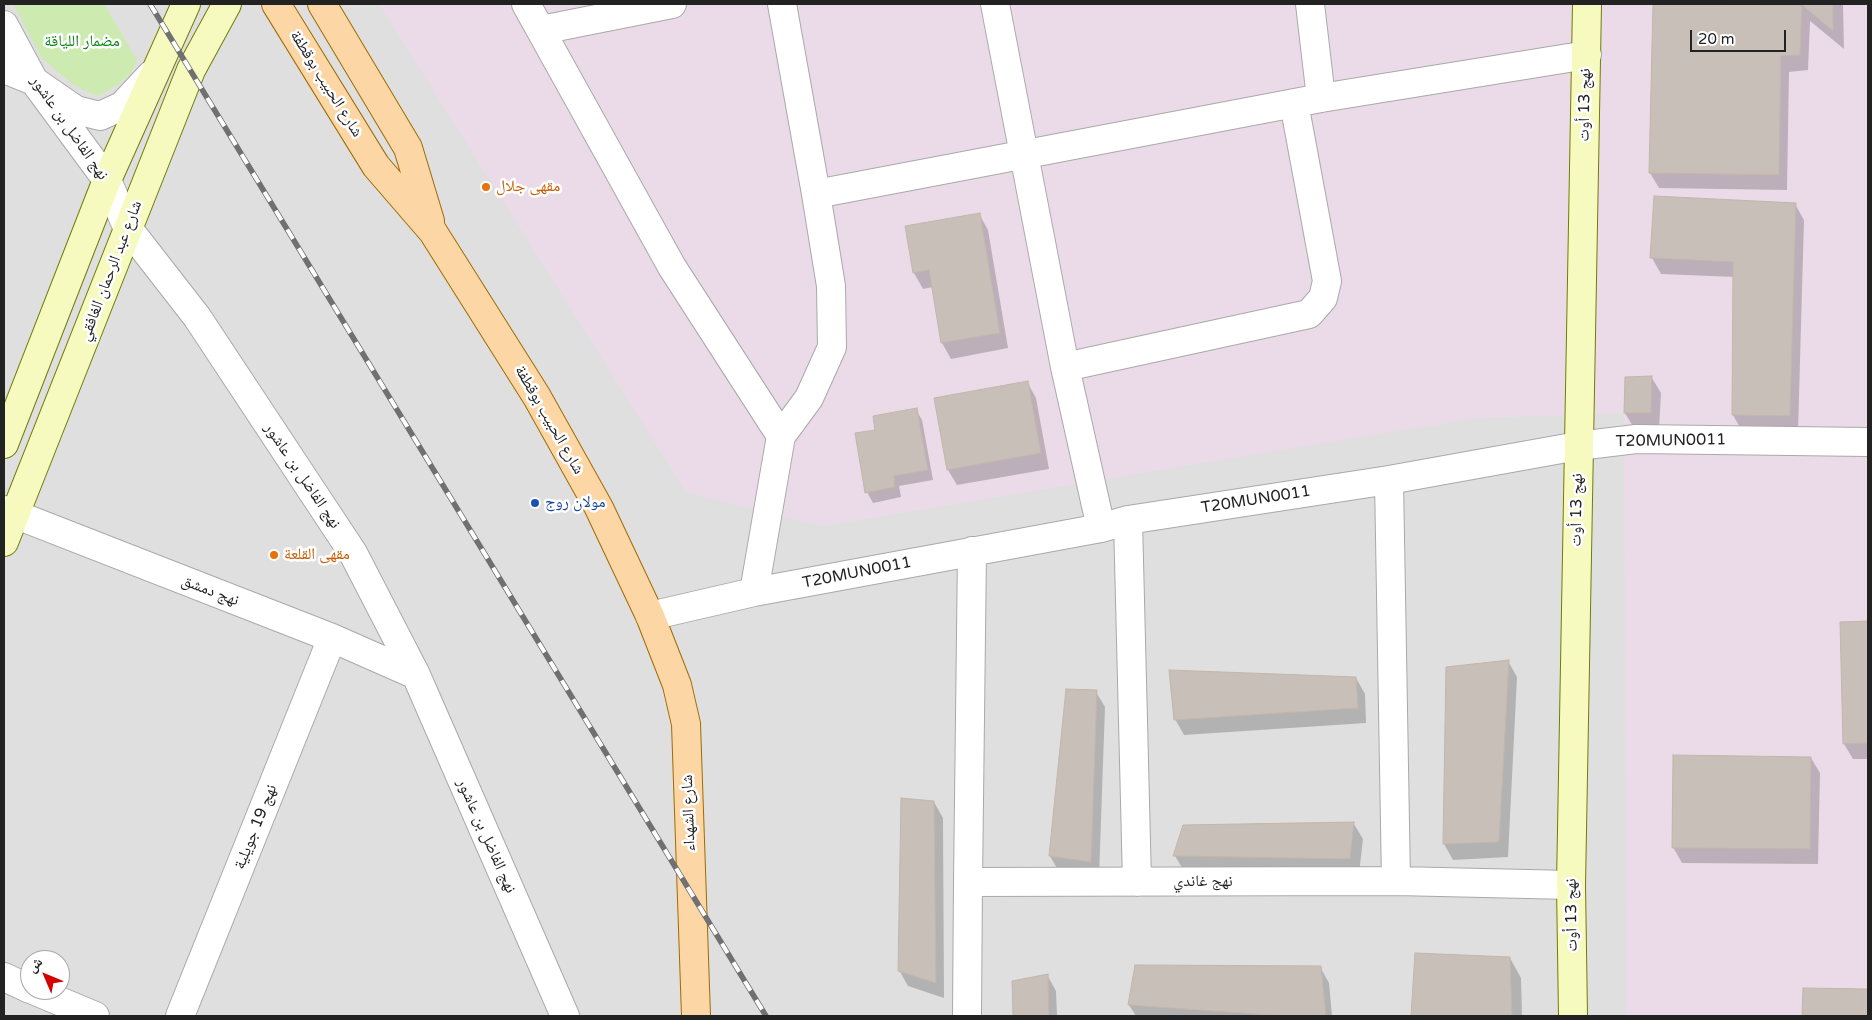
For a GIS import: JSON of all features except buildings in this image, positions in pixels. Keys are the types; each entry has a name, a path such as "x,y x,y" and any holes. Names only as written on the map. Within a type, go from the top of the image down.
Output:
{"main road":[{"path":"4,444 107,180 164,57 186,4"},
{"name":"شارع عبد الرحمان الغافقي","path":"4,542 9,512 191,70 227,4"},
{"name":"شارع الحبيب بوقطفة","path":"276,4 376,166 433,232 537,397 599,508 650,616"},
{"name":"شارع الحبيب بوقطفة","path":"322,4 408,148 433,232"},
{"name":"نهج 13 أوت","path":"1573,1016 1571,885 1587,4"},
{"name":"شارع الشهداء","path":"650,616 677,685 686,724 696,1016"}],"street":[{"path":"526,4 672,267 781,436"},
{"path":"541,30 672,4"},
{"path":"754,592 781,436 809,398 832,347 830,286 816,194 782,4"},
{"path":"995,4 1065,367 1101,528"},
{"path":"1310,4 1321,98"},
{"name":"نهج الفاضل بن عاشور","path":"4,25 34,81 107,180 127,227 197,317 353,553 416,675 565,1016"},
{"path":"816,194 1321,98 1587,55"},
{"path":"4,69 34,81 76,110 100,116 122,106 145,84 164,57"},
{"path":"1065,367 1309,314 1323,298 1327,281 1294,103"},
{"name":"T20MUN0011","path":"650,616 754,592 1101,528 1128,520 1388,480 1578,446 1636,439 1868,442"},
{"path":"1388,480 1396,881"},
{"name":"نهج دمشق","path":"9,512 332,638 416,675"},
{"path":"1128,520 1136,882"},
{"path":"967,1016 972,551"},
{"name":"نهج 19 جويلية","path":"180,1016 332,638"},
{"name":"نهج غاندي","path":"968,882 1396,881 1571,885"},
{"path":"4,977 20,984"},
{"path":"57,1000 95,1016"}],"shaded area":[{"path":"4,4 1705,4 1684,1016 4,1016"},
{"path":"379,4 1868,4 1868,1016 1627,1016 1624,413 1476,418 822,526 686,492"}],"green space":[{"name":"مضمار اللياقة","path":"13,4 104,4 137,60 132,72 118,85 97,96 72,84 42,58"}],"railway":[{"path":"150,4 766,1016"}],"place":[{"name":"مقهى جلال","path":"486,187"},
{"name":"مولان روج","path":"535,503"},
{"name":"مقهى القلعة","path":"274,555"}]}
